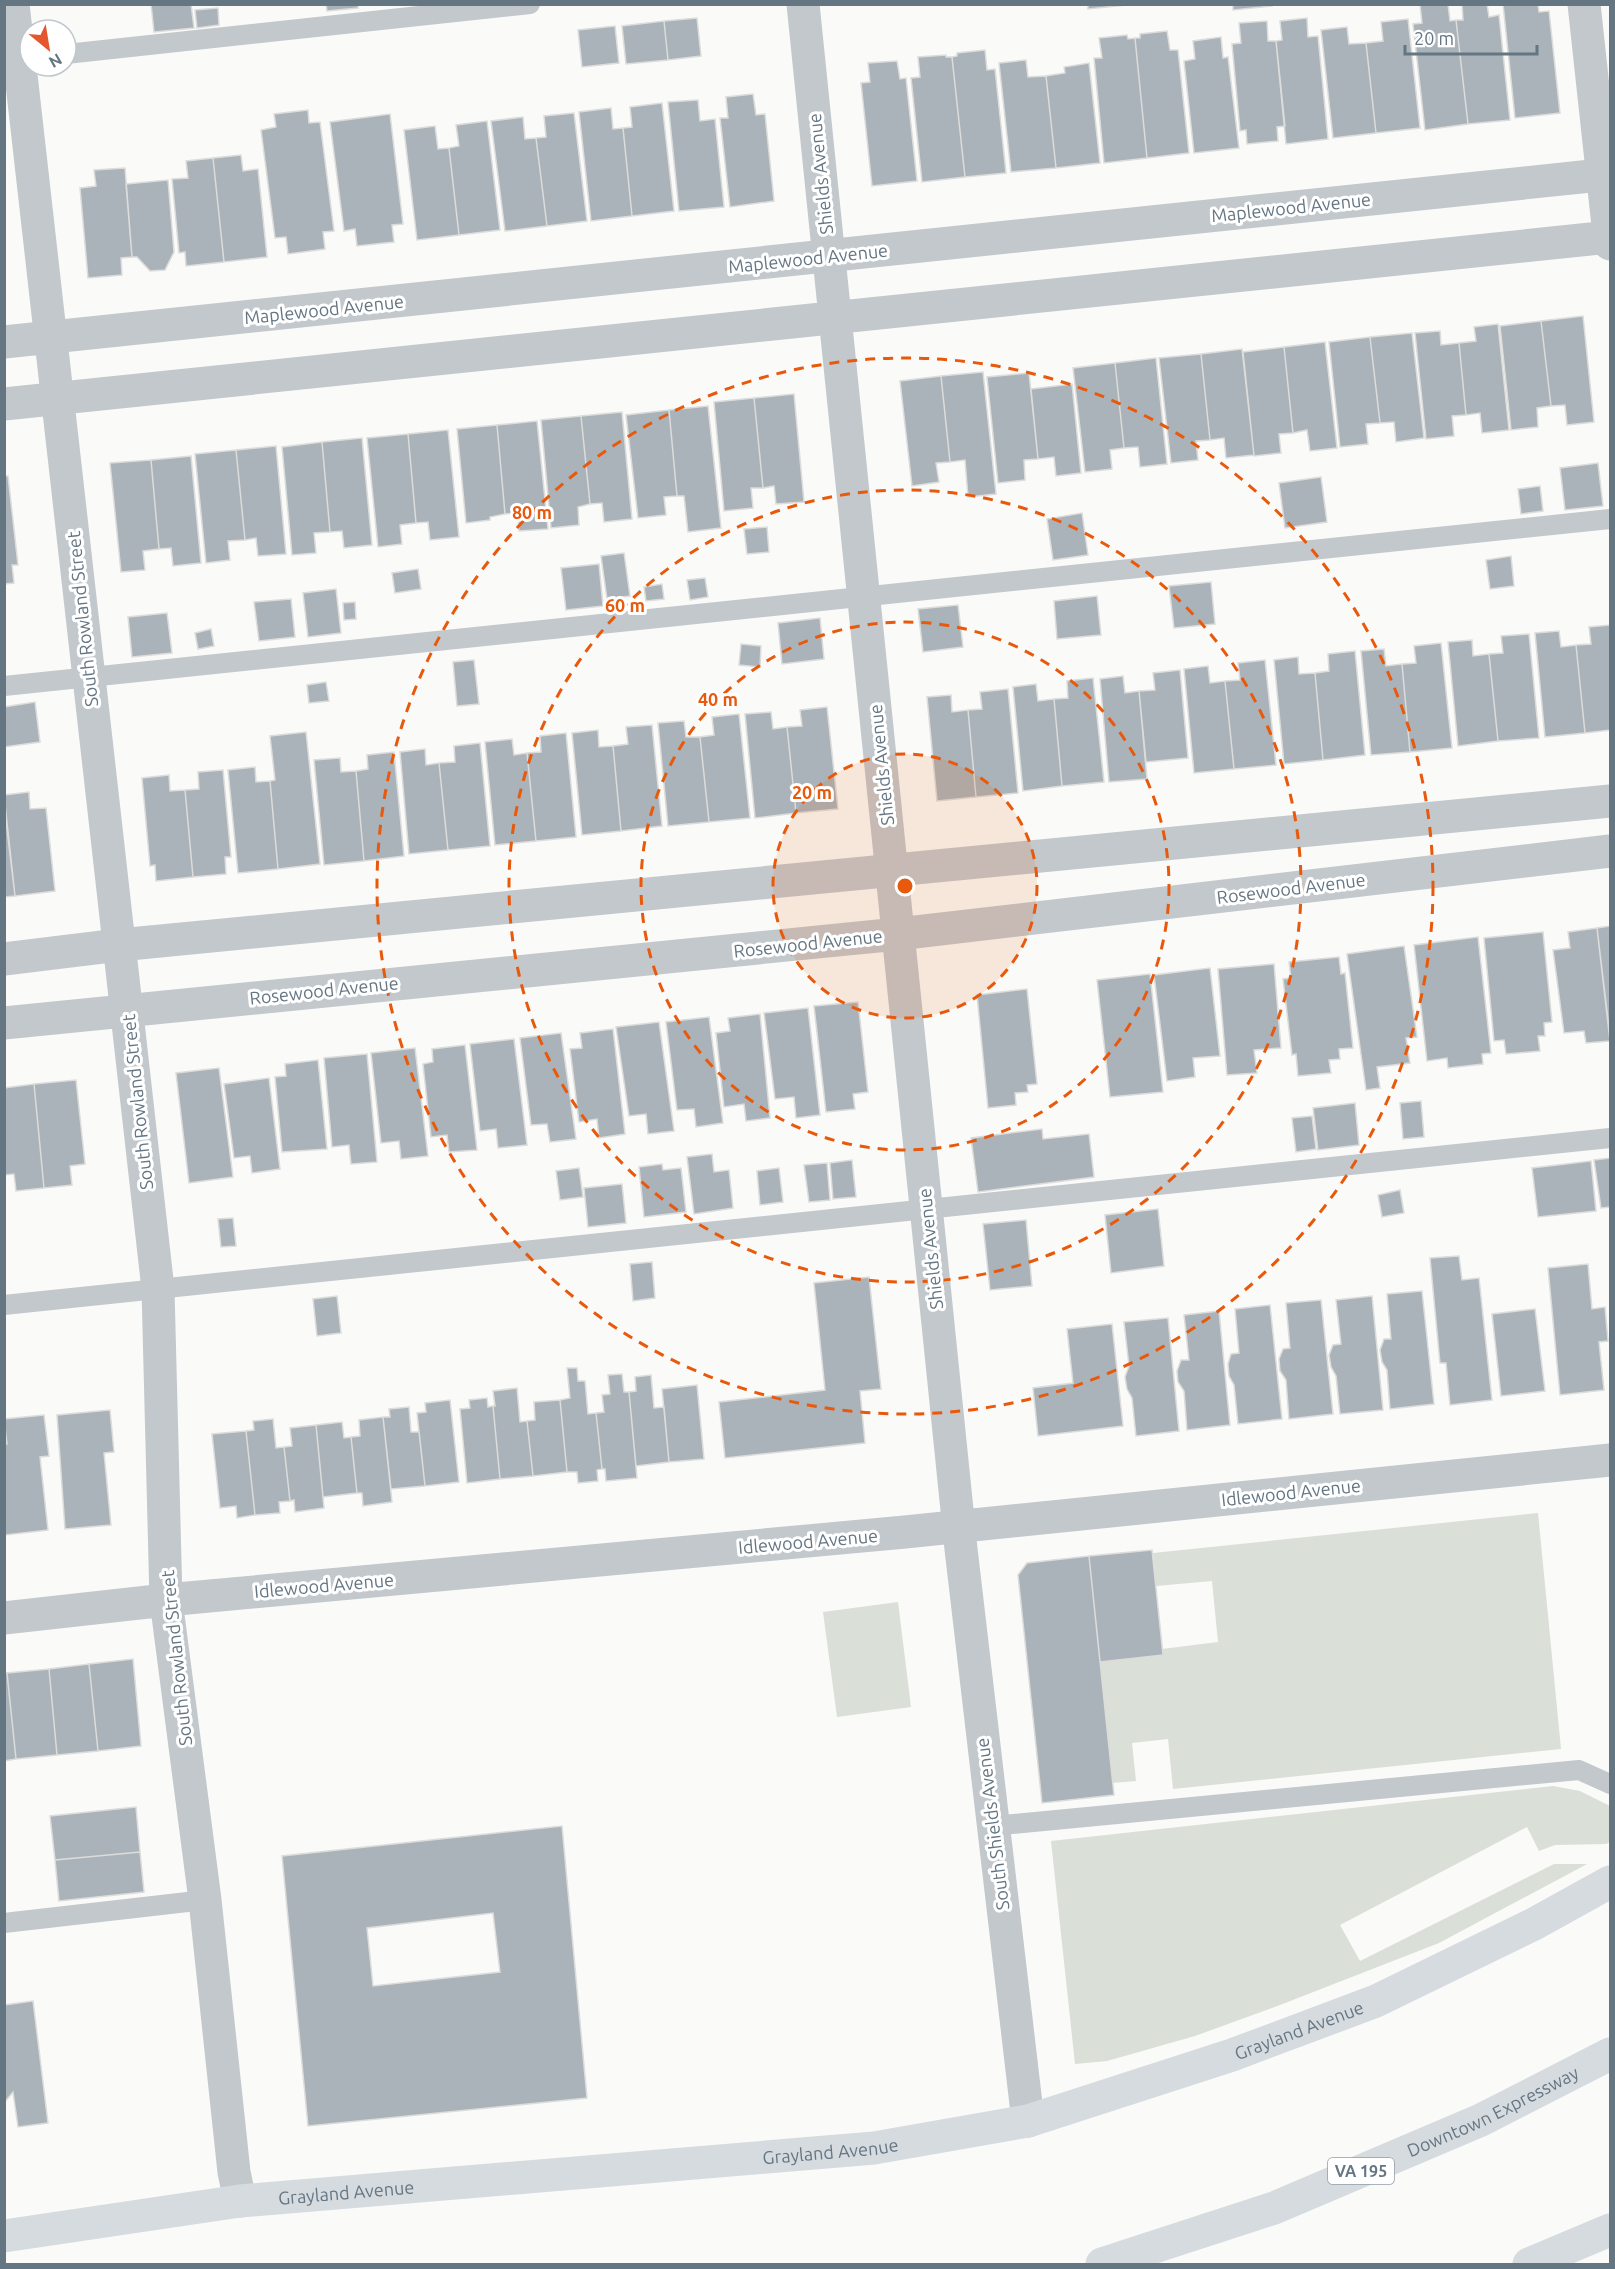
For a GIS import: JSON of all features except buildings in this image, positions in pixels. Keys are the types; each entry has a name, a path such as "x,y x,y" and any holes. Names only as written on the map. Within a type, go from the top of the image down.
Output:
{"main road":[{"name":"Grayland Avenue","path":"4,2236 240,2201 874,2148 1028,2121 1232,2055 1376,2001 1534,1924 1611,1882"},
{"name":"Downtown Expressway","path":"1102,2265 1274,2208 1481,2120 1611,2054"},
{"path":"1529,2265 1611,2230"}],"street":[{"name":"South Rowland Street","path":"13,4 18,59"},
{"name":"Shields Avenue","path":"803,4 959,1526"},
{"path":"4,404 1610,239 1606,174 1584,4"},
{"name":"South Rowland Street","path":"20,78 158,1289 166,1600 205,1900 234,2172 240,2201"},
{"name":"Maplewood Avenue","path":"4,342 1606,174"},
{"path":"4,958 1611,801"},
{"name":"Rosewood Avenue","path":"4,1023 898,934 1611,851"},
{"name":"Idlewood Avenue","path":"4,1618 166,1600 959,1526 1611,1460"},
{"name":"South Shields Avenue","path":"959,1526 1028,2121"}],"lane":[{"path":"78,53 530,4"},
{"path":"4,686 1611,519"},
{"path":"4,1305 1611,1138"},
{"path":"992,1826 1579,1770 1611,1784"},
{"path":"4,1923 205,1900"}],"shaded area":[{"path":"1538,1513 1561,1749 1173,1789 1168,1739 1132,1743 1136,1781 1112,1783 1100,1662 1163,1655 1162,1649 1218,1642 1212,1581 1156,1586 1153,1553"},
{"path":"898,1602 911,1707 837,1717 823,1612"},
{"path":"1553,1786 1580,1791 1610,1806 1610,1842 1555,1845 1539,1851 1527,1827 1340,1925 1360,1961 1554,1864 1587,1864 1439,1943 1195,2036 1107,2061 1075,2064 1051,1841"}]}
